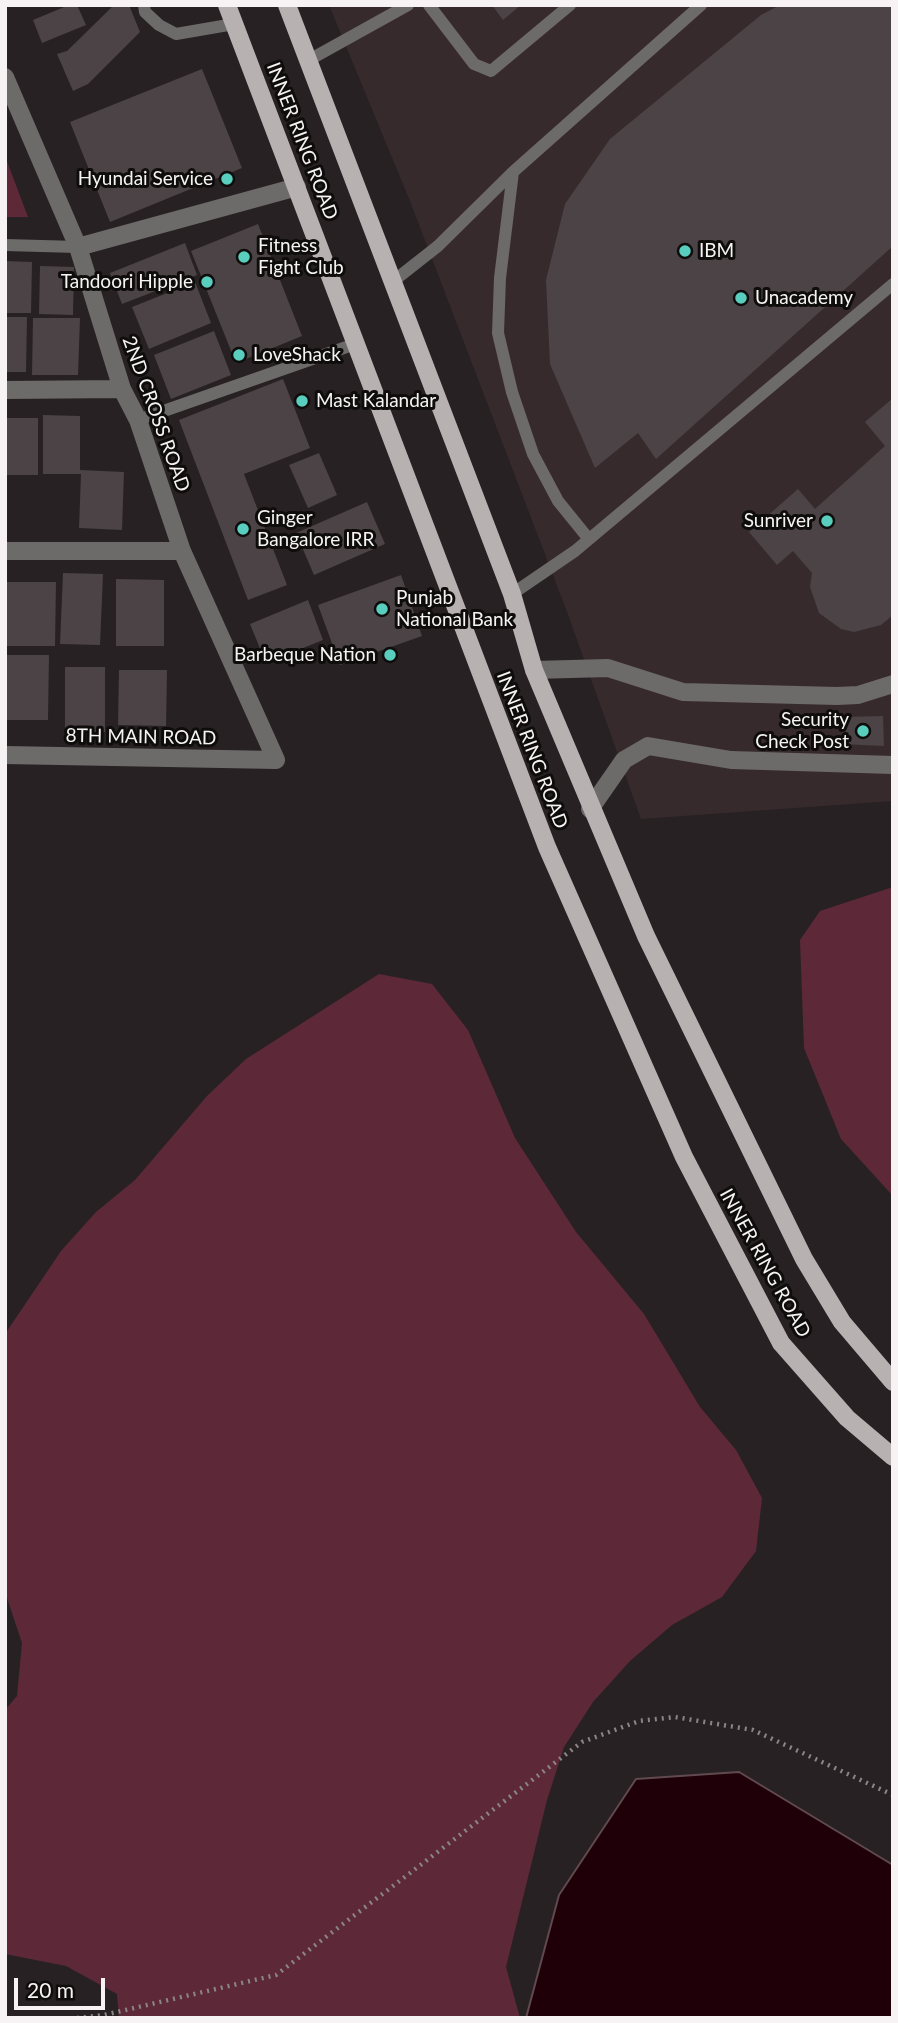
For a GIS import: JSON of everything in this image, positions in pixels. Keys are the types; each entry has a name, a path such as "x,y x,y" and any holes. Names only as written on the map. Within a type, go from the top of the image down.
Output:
{"main road":[{"name":"INNER RING ROAD","path":"227,5 547,847 684,1157 781,1343 847,1418 893,1457"},
{"name":"INNER RING ROAD","path":"287,5 512,594 534,670 646,936 804,1259 842,1322 893,1382"}],"street":[{"name":"2ND CROSS ROAD","path":"5,77 78,247 122,389 138,420 182,551 276,761"},
{"path":"78,247 298,187"},
{"path":"5,390 122,389"},
{"path":"5,551 182,551"},
{"path":"534,670 608,668 683,692 837,696 859,695 893,684"},
{"path":"590,808 624,760 648,746 731,760 893,765"},
{"name":"8TH MAIN ROAD","path":"5,755 276,761"}],"lane":[{"path":"144,5 145,12 159,25 176,34 234,24"},
{"path":"309,60 408,5"},
{"path":"429,5 474,64 491,71 570,5"},
{"path":"391,283 438,246 513,172 701,5"},
{"path":"513,172 500,278 498,333 512,392 533,454 558,501 588,538"},
{"path":"5,245 78,247"},
{"path":"512,594 588,538 893,284"},
{"path":"138,420 355,344"}],"path":[{"path":"77,2018 104,2015 276,1975 582,1742 639,1721 675,1717 753,1730 893,1795"}],"shaded area":[{"path":"329,5 893,5 893,801 641,819 566,609 410,201"},
{"path":"5,156 28,217 5,217"},
{"path":"893,887 893,1196 841,1139 804,1048 800,940 820,911"},
{"path":"379,974 432,984 468,1030 515,1138 576,1232 644,1314 700,1407 736,1450 762,1498 756,1551 722,1597 672,1625 630,1661 593,1702 564,1747 547,1800 506,1967 520,2018 119,2018 117,1994 66,1966 5,1954 5,1710 17,1696 22,1643 5,1592 5,1334 61,1251 96,1212 135,1180 207,1096 246,1059"},
{"path":"739,1772 893,1865 893,2018 526,2018 559,1895 636,1779"}],"building":[{"path":"69,5 77,5 86,25 42,43 33,20"},
{"path":"114,5 129,5 140,32 88,84 73,91 57,54 67,51"},
{"path":"492,5 521,5 503,20"},
{"path":"780,5 893,5 893,246 656,459 638,433 595,468 550,364 546,280 565,204 610,139 761,15"},
{"path":"202,69 242,168 110,222 70,122"},
{"path":"258,224 302,336 236,363 191,251"},
{"path":"185,243 197,275 122,304 110,273"},
{"path":"5,261 32,262 31,313 5,313"},
{"path":"40,266 74,267 73,315 39,314"},
{"path":"195,282 211,323 149,349 132,307"},
{"path":"5,317 27,317 26,372 5,372"},
{"path":"33,318 80,318 78,375 32,375"},
{"path":"214,331 231,375 171,399 154,355"},
{"name":"Ginger Bangalore IRR","path":"283,379 310,448 244,474 287,585 248,600 179,420"},
{"name":"Sunriver","path":"893,398 893,615 881,625 854,632 841,629 819,613 810,587 812,573 793,551 777,565 749,532 798,489 815,509 885,446 865,422"},
{"path":"43,415 80,416 80,470 124,472 122,530 79,528 81,474 43,474"},
{"path":"5,418 38,418 38,475 5,475"},
{"path":"319,453 337,495 308,508 289,465"},
{"path":"367,502 385,544 314,575 296,533"},
{"path":"63,573 103,574 100,645 60,644"},
{"path":"401,575 422,636 340,665 318,605"},
{"path":"116,579 164,580 164,646 116,646"},
{"path":"5,582 56,582 55,646 5,646"},
{"path":"308,600 323,640 266,663 250,624"},
{"path":"5,655 49,655 48,720 5,720"},
{"path":"65,667 105,667 105,732 65,732"},
{"path":"119,670 167,670 166,726 118,725"},
{"name":"Security Check Post","path":"883,716 884,746 841,744 843,717"}],"place":[{"name":"Hyundai Service","path":"227,179"},
{"name":"IBM","path":"685,251"},
{"name":"Fitness Fight Club","path":"244,257"},
{"name":"Tandoori Hipple","path":"207,282"},
{"name":"Unacademy","path":"741,298"},
{"name":"LoveShack","path":"239,355"},
{"name":"Mast Kalandar","path":"302,401"},
{"name":"Sunriver","path":"827,521"},
{"name":"Ginger Bangalore IRR","path":"243,529"},
{"name":"Punjab National Bank","path":"382,609"},
{"name":"Barbeque Nation","path":"390,655"},
{"name":"Security Check Post","path":"863,731"}]}
